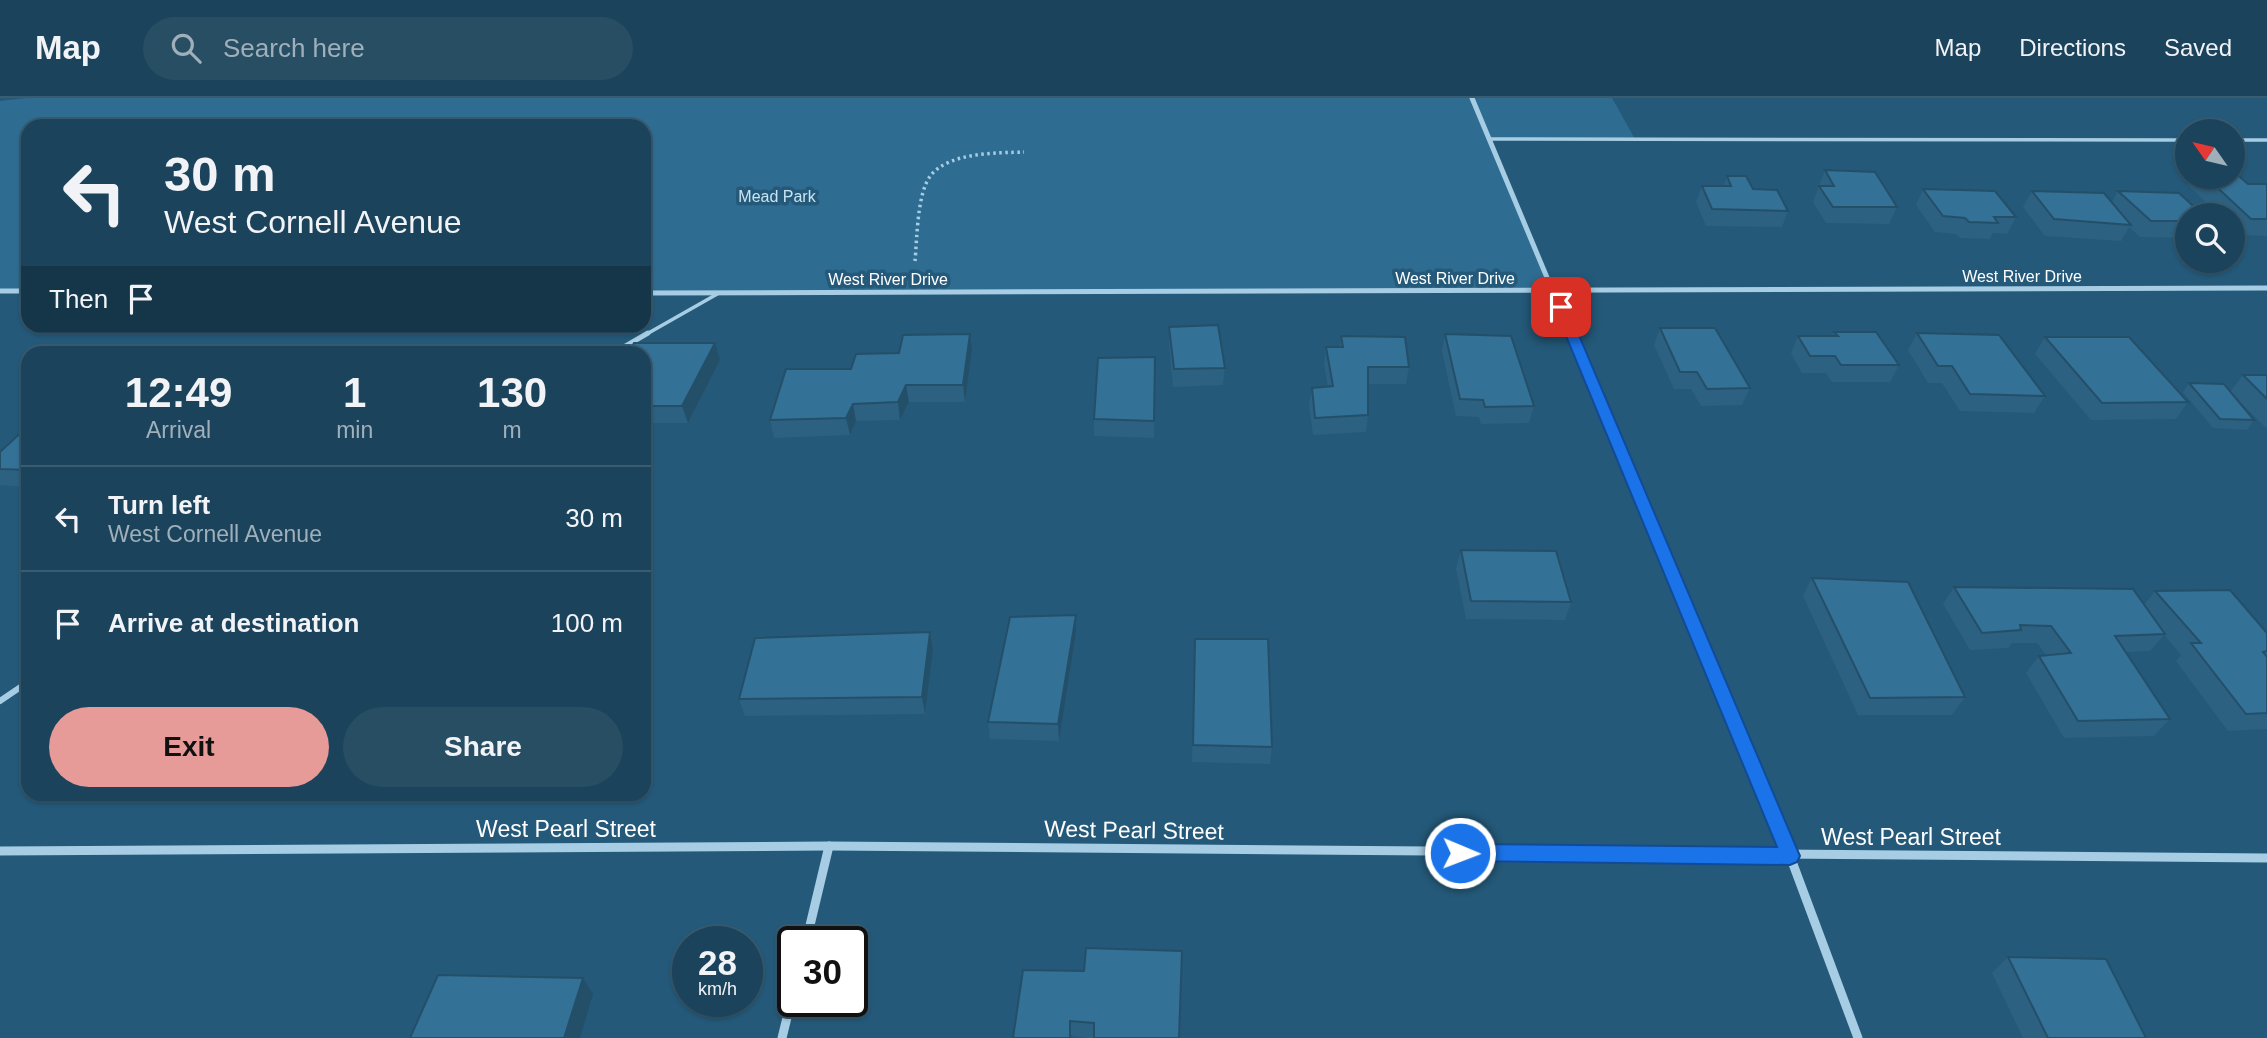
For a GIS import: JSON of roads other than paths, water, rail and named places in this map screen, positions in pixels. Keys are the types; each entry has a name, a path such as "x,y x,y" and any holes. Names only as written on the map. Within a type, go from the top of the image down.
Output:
{"street":[{"path":"1472,98 1790,856 1858,1038"},
{"name":"West River Drive","path":"651,293 2267,288"},
{"path":"0,290 21,291"},
{"path":"810,926 829,846"},
{"name":"West Pearl Street","path":"0,851 829,846 2267,858"},
{"path":"782,1038 787,1017"}],"lane":[{"path":"1490,139 2175,140"},
{"path":"2245,140 2267,140"},
{"path":"651,332 719,293"},
{"path":"626,346 649,333"},
{"path":"0,701 21,687"}],"park label":[{"name":"Mead Park","path":"777,196"}]}
